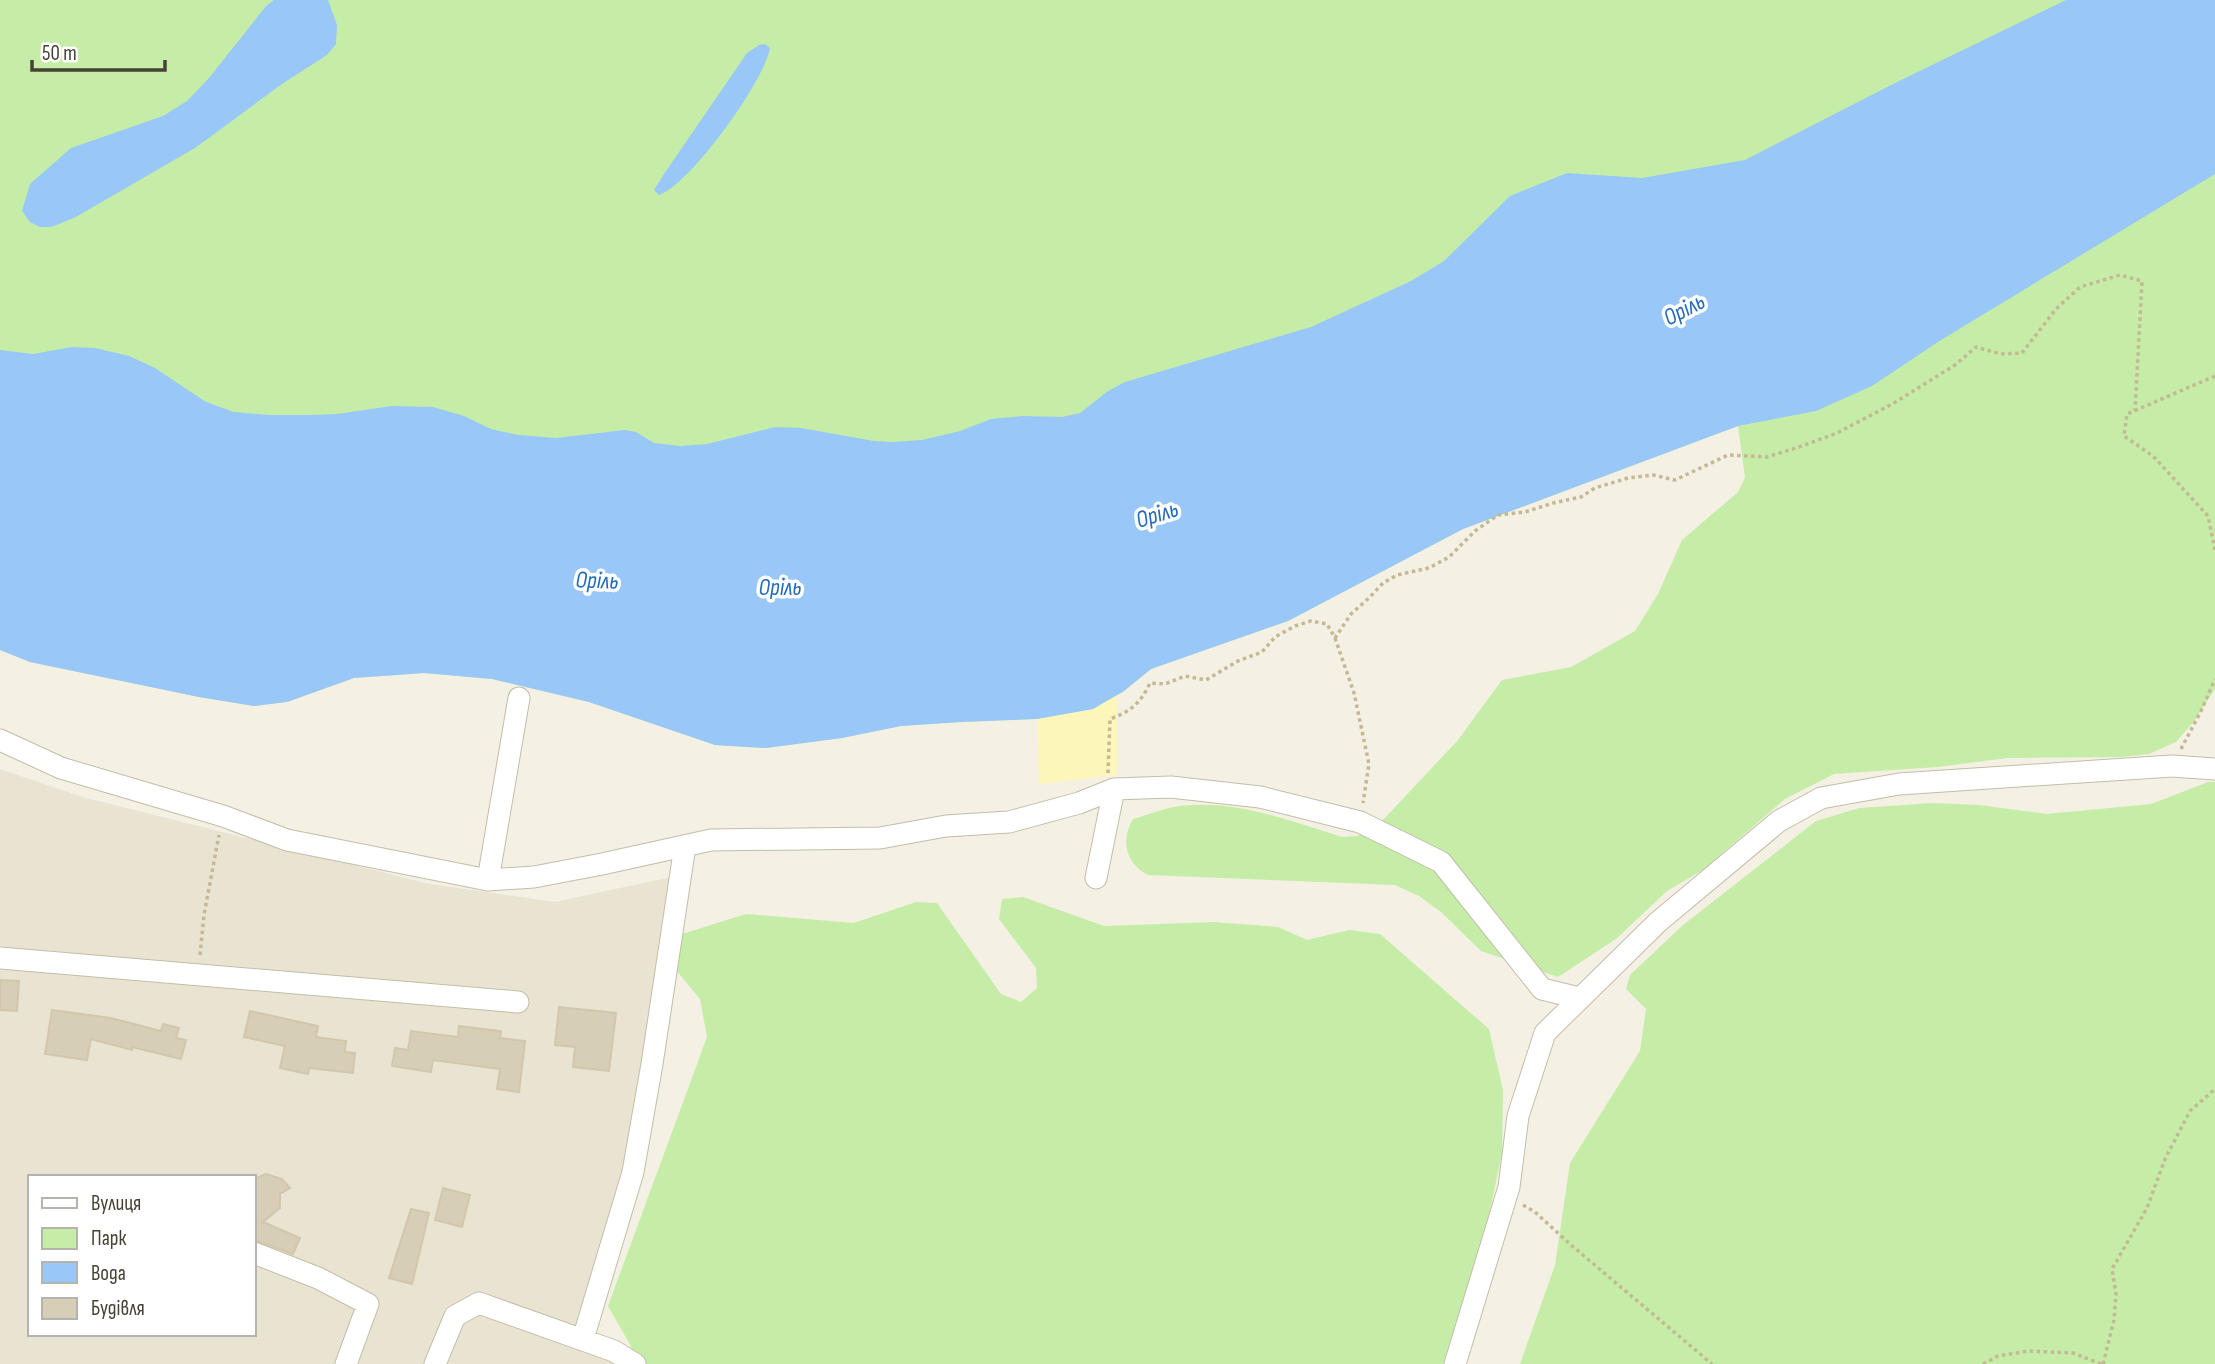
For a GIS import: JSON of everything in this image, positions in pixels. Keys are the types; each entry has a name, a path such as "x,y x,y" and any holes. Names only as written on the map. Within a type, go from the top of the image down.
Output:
{"street":[{"path":"488,880 519,698"},
{"path":"0,740 61,768 223,816 287,840 488,880 534,877 710,840 880,838 946,826 1009,822 1079,803 1111,791 1171,787 1260,797 1360,822 1441,862 1542,989 1545,1033 1518,1116 1509,1187 1455,1364"},
{"path":"1545,1033 1668,913 1779,821 1821,798 1899,784 2172,766 2215,769"},
{"path":"1096,878 1111,791"},
{"path":"583,1339 633,1172 685,846"},
{"path":"0,958 518,1002"},
{"path":"1542,989 1579,998"},
{"path":"256,1254 318,1278 368,1304 346,1364"},
{"path":"435,1364 455,1316 479,1303 614,1351 635,1364"}],"path":[{"path":"1335,638 1352,614 1383,583 1397,575 1429,568 1449,557 1475,531 1498,516 1525,512 1581,497 1595,488 1628,478 1653,475 1675,480 1728,455 1767,457 1837,433 1955,365 1976,347 2001,354 2022,353 2056,309 2080,287 2120,275 2142,281 2135,411"},
{"path":"2215,376 2127,414 2124,436 2153,456 2208,516 2215,550"},
{"path":"1111,791 1110,719 1127,712 1143,699 1150,683 1165,684 1185,676 1206,680 1238,661 1262,652 1275,637 1311,621 1327,624 1335,638 1354,693 1369,764 1360,822"},
{"path":"2172,766 2215,679"},
{"path":"198,975 204,915 223,816"},
{"path":"1983,1364 1998,1356 2028,1351 2073,1353 2102,1364 2114,1320 2116,1294 2112,1269 2147,1208 2165,1160 2190,1111 2215,1089"},
{"path":"1509,1187 1522,1204 1535,1212 1712,1364"}],"shaded area":[{"path":"0,769 86,798 429,884 555,902 671,877 626,1185 580,1339 620,1364 0,1364"}],"green space":[{"path":"0,0 2215,0 2215,689 2195,720 2176,742 2149,754 2122,757 2008,758 1938,767 1834,774 1785,799 1703,870 1667,891 1616,939 1558,977 1481,951 1441,912 1419,896 1395,885 1148,875 1135,865 1127,851 1129,827 1133,819 1174,807 1201,805 1263,813 1342,837 1357,836 1383,820 1458,740 1502,680 1571,667 1635,631 1658,594 1682,540 1738,492 1745,478 1738,426 1463,529 1288,621 1151,669 1124,691 1094,709 1037,719 901,726 842,738 766,748 715,745 589,702 492,679 424,673 354,678 287,702 254,706 30,662 0,650"},
{"path":"2208,782 2215,782 2215,1364 1520,1364 1555,1265 1570,1163 1640,1051 1646,1009 1626,989 1630,975 1683,925 1816,821 1859,808 1933,803 1980,805 2046,814 2151,804"},
{"path":"1023,897 1104,926 1215,922 1278,927 1307,940 1349,930 1380,934 1489,1029 1503,1090 1502,1153 1486,1229 1443,1364 641,1364 608,1306 707,1037 700,999 675,969 672,950 682,934 746,914 854,923 916,902 937,903 1001,994 1021,1002 1037,988 1036,968 999,919 1002,899"}],"sand":[{"path":"1117,695 1117,775 1039,784 1037,719 1093,709"}],"water":[{"path":"274,0 328,0 337,25 336,44 327,55 282,84 195,148 74,218 51,227 40,227 30,222 22,211 30,184 71,148 163,116 187,101 209,78 266,6"},
{"name":"Орiль","path":"2066,0 2215,0 2215,174 1941,340 1872,386 1816,411 1738,426 1463,529 1288,621 1151,669 1124,691 1093,709 1037,719 901,726 842,738 766,748 715,745 589,702 492,679 424,673 354,678 287,702 254,706 30,662 0,650 0,350 33,354 72,347 95,348 129,356 155,368 206,402 234,412 313,415 392,406 433,407 464,416 491,429 518,435 556,438 625,430 636,432 654,443 680,446 707,444 775,427 801,428 874,441 922,440 960,431 991,419 1062,417 1080,413 1108,391 1125,382 1311,327 1411,281 1444,261 1510,196 1567,173 1642,178 1745,160"},
{"path":"765,44 770,48 765,63 741,106 689,172 659,195 654,190 747,53"}],"building":[{"path":"0,980 19,981 17,1011 0,1010"},
{"path":"559,1007 616,1013 609,1071 573,1067 575,1047 555,1045"},
{"path":"52,1010 111,1018 161,1031 163,1024 179,1028 176,1038 186,1040 181,1059 91,1039 87,1060 45,1054"},
{"path":"250,1011 318,1026 316,1037 346,1041 345,1052 355,1053 353,1073 309,1068 308,1074 280,1068 285,1046 244,1037"},
{"path":"459,1026 501,1031 500,1038 525,1041 519,1092 497,1089 500,1069 433,1060 431,1072 392,1066 395,1048 408,1050 411,1031 458,1037"},
{"path":"266,1174 282,1179 290,1188 280,1194 280,1208 263,1222 300,1238 293,1254 256,1241 256,1178"},
{"path":"443,1188 470,1195 462,1227 435,1220"},
{"path":"411,1209 429,1213 412,1284 389,1278"}],"water label":[{"name":"Оріль","path":"1684,309"},
{"name":"Оріль","path":"1157,514"},
{"name":"Оріль","path":"597,580"}]}
